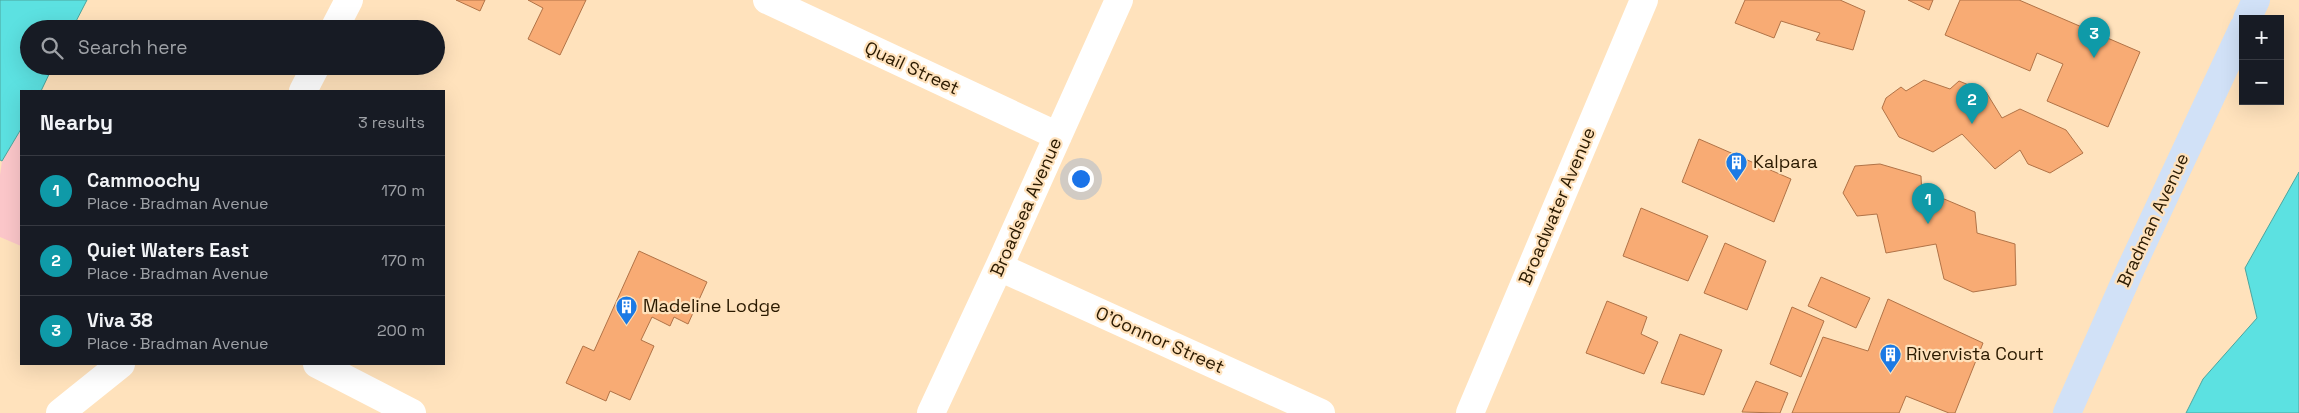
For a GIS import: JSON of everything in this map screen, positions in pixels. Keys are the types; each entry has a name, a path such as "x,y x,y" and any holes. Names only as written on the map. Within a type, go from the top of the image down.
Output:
{"main road":[{"path":"2249,15 2256,0"},
{"name":"Bradman Avenue","path":"2067,413 2131,268 2239,37"}],"street":[{"path":"339,20 349,0"},
{"name":"Quail Street","path":"767,0 1058,136"},
{"name":"Broadsea Avenue","path":"930,413 1000,267 1119,0"},
{"name":"Broadwater Avenue","path":"1470,413 1644,0"},
{"path":"304,90 311,75"},
{"name":"O'Connor Street","path":"1000,267 1321,413"},
{"path":"60,413 120,365"},
{"path":"319,365 412,413"}],"shaded area":[{"path":"20,131 20,246 0,237 0,175 2,161"}],"water":[{"path":"0,0 87,0 77,20 20,20 20,75 49,75 41,90 20,90 20,131 2,161 0,160"},
{"path":"2299,172 2299,413 2186,413 2203,379 2257,318 2245,268"}],"building":[{"path":"456,0 485,0 480,11"},
{"path":"528,0 586,0 560,55 528,39 543,8"},
{"path":"1745,0 1840,0 1865,11 1853,50 1816,40 1820,33 1781,21 1774,38 1735,23"},
{"path":"1908,0 1933,0 1929,10"},
{"path":"1960,0 2019,0 2140,52 2108,127 2047,101 2063,64 2037,53 2030,71 1945,35"},
{"path":"1924,80 1950,89 1959,81 1986,92 2002,118 2020,109 2066,130 2083,153 2050,173 2028,164 2020,150 1995,169 1962,134 1933,152 1899,137 1882,108 1886,98 1901,87 1906,91"},
{"name":"Kalpara","path":"1699,139 1791,179 1774,222 1682,182"},
{"path":"1880,164 1921,176 1922,198 1937,196 1975,212 1977,233 2015,244 2016,285 1973,292 1944,279 1936,244 1886,253 1877,214 1857,216 1843,193 1855,166"},
{"path":"1641,208 1708,236 1688,281 1623,256"},
{"path":"1725,243 1766,261 1747,310 1704,293"},
{"name":"Madeline Lodge","path":"639,251 707,282 688,324 674,317 670,326 652,317 641,340 654,346 630,400 610,391 606,401 566,383 583,346 594,351"},
{"path":"1821,277 1870,298 1856,328 1808,306"},
{"name":"Rivervista Court","path":"1888,299 1983,343 1955,413 1949,413 1906,396 1899,413 1792,413 1823,337 1868,351"},
{"path":"1607,301 1647,317 1641,334 1658,342 1644,374 1586,353"},
{"path":"1792,307 1824,321 1801,377 1770,364"},
{"path":"1680,334 1722,350 1704,395 1661,383"},
{"path":"1756,381 1788,393 1780,413 1742,412"}],"place":[{"name":"Viva 38","path":"2094,58"},
{"name":"Quiet Waters East","path":"1972,124"},
{"name":"Kalpara","path":"1737,181"},
{"name":"Cammoochy","path":"1928,224"},
{"name":"Madeline Lodge","path":"627,325"},
{"name":"Rivervista Court","path":"1890,373"}]}
